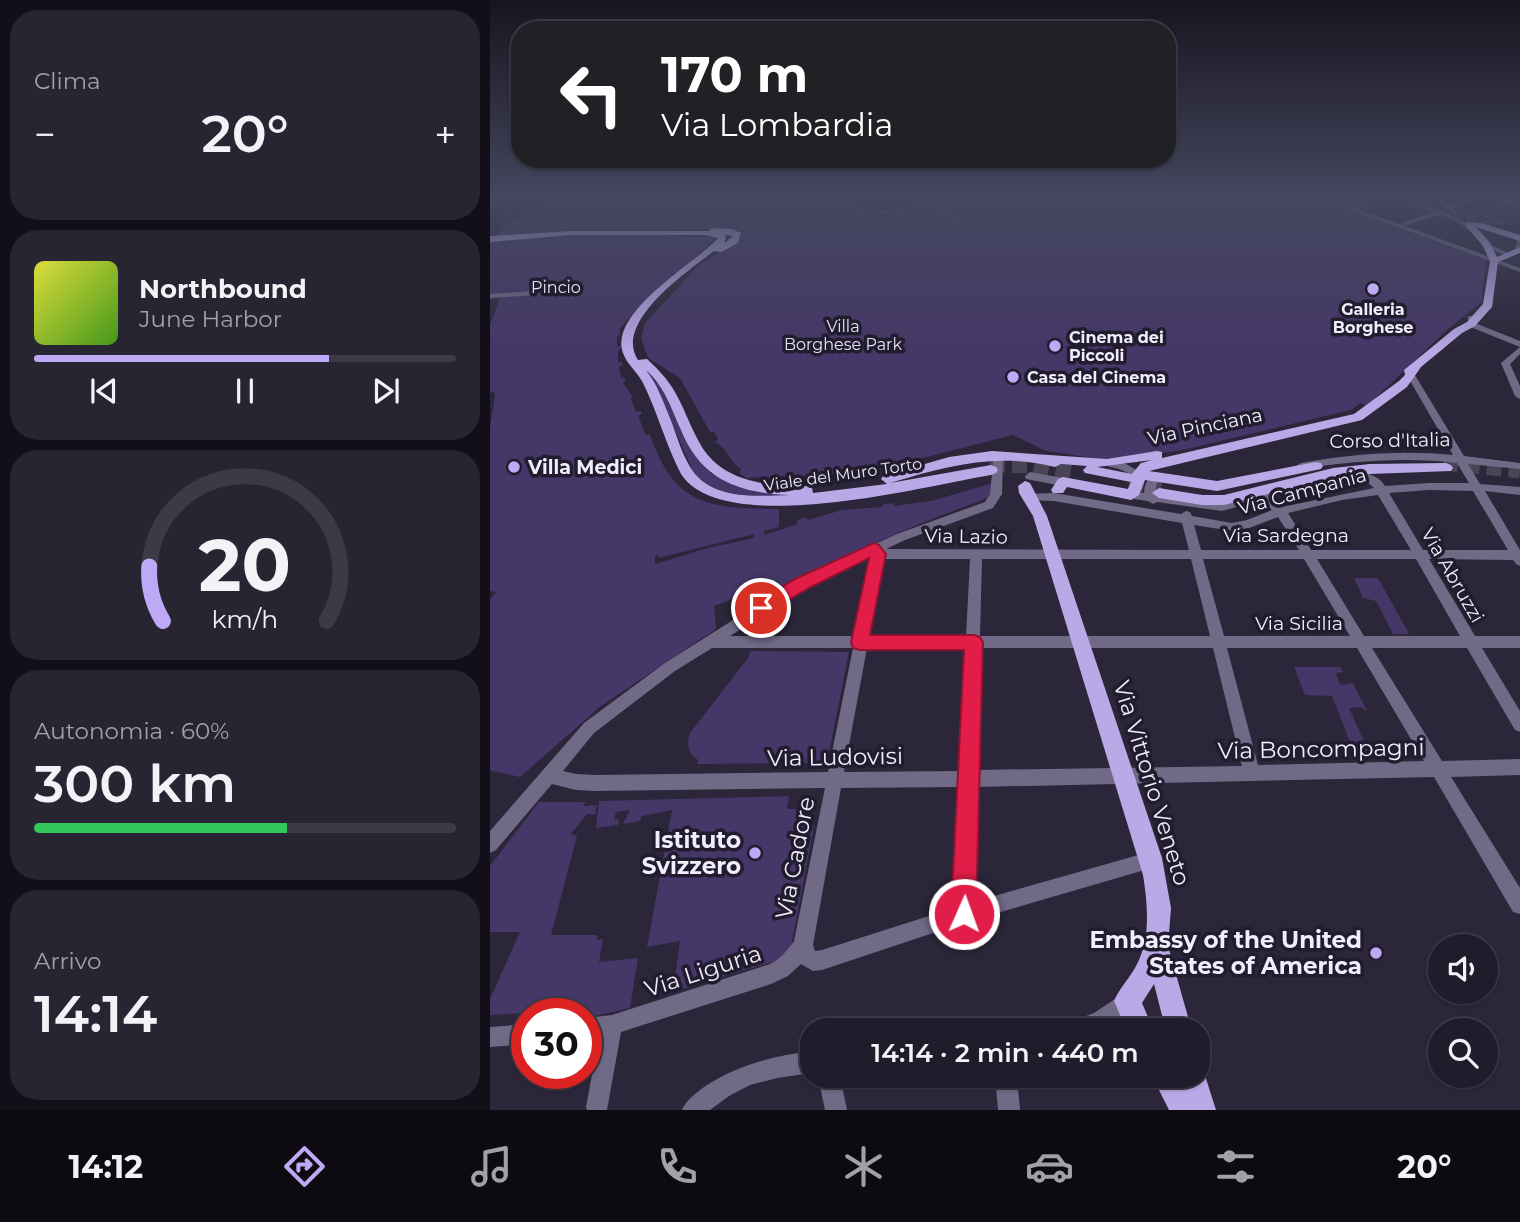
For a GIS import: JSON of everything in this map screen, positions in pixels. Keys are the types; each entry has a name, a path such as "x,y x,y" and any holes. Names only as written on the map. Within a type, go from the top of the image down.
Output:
{"main road":[{"name":"Viale del Muro Torto","path":"711,250 693,262 652,300 630,327 626,340 629,354 650,383 690,475 709,493 724,499 752,503 797,500 876,486"},
{"name":"Viale del Muro Torto","path":"720,250 701,260 667,290 645,316 635,335 639,357 667,385 701,456 725,477 754,486 795,491 876,486"},
{"path":"1472,320 1489,302 1493,258 1489,250"},
{"path":"1493,258 1519,250"},
{"name":"Via Pinciana","path":"1131,484 1142,469 1148,466 1361,416 1472,320"},
{"name":"Via Pinciana","path":"1107,463 1282,430 1311,428"},
{"path":"876,486 905,489 994,467 1045,459 1131,484"},
{"path":"1028,486 1045,459"},
{"name":"Corso d'Italia","path":"1045,459 1107,463"},
{"name":"Corso d'Italia","path":"1065,487 1131,484 1199,494 1226,492 1310,472 1366,464 1450,461"},
{"name":"Corso d'Italia","path":"1158,488 1196,500 1224,500 1333,473 1450,461"},
{"path":"1293,469 1366,464"},
{"path":"1334,477 1397,468"},
{"name":"Corso d'Italia","path":"1158,488 1217,486 1293,469"},
{"path":"1278,485 1316,481"},
{"name":"Via Vittorio Veneto","path":"1028,486 1123,776 1158,898 1156,946 1145,978 1127,1001"},
{"path":"1040,516 1065,487"},
{"path":"1156,946 1175,1018"},
{"path":"1127,1001 1135,1018"},
{"path":"1173,1088 1185,1110"},
{"path":"1196,1088 1202,1110"}],"street":[{"path":"1467,250 1520,270"},
{"path":"1497,250 1506,254"},
{"path":"491,295 534,293"},
{"path":"1472,320 1520,344"},
{"path":"1520,350 1505,363 1520,396"},
{"path":"1412,372 1450,461 1464,480 1480,486"},
{"name":"Corso d'Italia","path":"1293,469 1310,463 1342,459 1491,462 1520,466"},
{"path":"1491,462 1478,468 1480,486 1519,557"},
{"name":"Corso d'Italia","path":"1107,463 1122,466 1131,484 1158,488 1186,504 1226,507 1334,477"},
{"path":"490,844 605,713 708,642 803,583 989,505 996,494 994,467"},
{"path":"1334,477 1371,478 1380,488"},
{"path":"1028,486 1065,487"},
{"name":"Corso d'Italia","path":"1028,486 1065,487"},
{"name":"Via Campania","path":"1065,487 1186,522 1243,526 1281,511 1380,488 1480,486 1520,491"},
{"name":"Via Abruzzi","path":"1380,488 1520,725"},
{"path":"1265,496 1281,511 1520,905"},
{"path":"1186,504 1186,522 1252,773"},
{"name":"Via Lazio","path":"876,552 1052,556"},
{"name":"Via Cadore","path":"803,945 876,552"},
{"path":"964,914 976,555"},
{"name":"Via Sardegna","path":"1052,556 1519,557"},
{"name":"Via Sicilia","path":"708,642 1520,642"},
{"name":"Via Boncompagni","path":"1123,776 1520,767"},
{"name":"Via Ludovisi","path":"548,775 576,782 596,783 1123,776"},
{"path":"803,945 805,955 817,961 964,914 1149,861"},
{"name":"Via Liguria","path":"612,1026 780,971 791,963 803,945"},
{"name":"Via Vittorio Veneto","path":"1104,1018 1127,1001"},
{"path":"597,1107 612,1026 602,1027"},
{"path":"490,1037 511,1035"},
{"path":"692,1110 722,1087 750,1073 800,1064"},
{"path":"831,1088 836,1110"},
{"path":"1007,1088 1009,1110"}],"green space":[{"name":"Pincio","path":"490,250 703,250 627,320 617,336 617,346 622,346 618,351 618,362 623,365 619,367 621,378 624,377 626,381 623,383 633,397 631,399 636,412 641,411 642,414 638,416 646,435 650,434 660,458 683,490 714,504 779,509 779,527 764,531 764,535 798,524 797,520 806,517 808,520 842,510 931,501 993,483 988,498 871,545 760,604 756,596 772,590 765,580 755,584 757,590 714,606 716,629 601,706 520,777 490,770 490,600 496,592 490,591 490,428 495,395 494,392 490,393 490,325 500,298 490,299","holes":["754,534 754,538 655,564 655,556 658,555 658,558"]},
{"name":"Villa Borghese Park","path":"724,250 1458,250 1486,260 1482,302 1448,329 1367,406 1361,403 1351,410 1187,449 1114,461 1046,451 1013,435 849,474 747,478 739,473 741,469 715,442 718,439 714,432 710,432 680,378 648,358 641,338 645,323 698,266"},
{"path":"642,365 662,387 698,460 712,474 745,487 795,495 740,496 714,489 703,482 693,471 651,377"},
{"path":"1354,578 1378,578 1409,634 1393,634 1376,601 1363,598"},
{"path":"750,651 849,652 827,763 697,764 698,760 689,748 690,733 748,658"},
{"path":"1294,667 1340,667 1343,672 1336,673 1340,685 1353,683 1367,711 1361,707 1349,708 1370,755 1355,755 1332,696 1305,695"},
{"path":"789,796 787,809 799,809 803,820 814,827 789,957 673,992 680,941 647,947 672,810 642,816 640,821 623,824 630,810 616,812 614,820 619,819 618,825 596,828 599,801"},
{"path":"539,802 586,802 583,806 597,805 595,815 587,814 571,834 577,836 551,935 597,935 597,940 603,939 599,962 638,958 630,1008 602,1014 602,998 511,998 511,1014 490,1015 490,999 520,932 490,932 490,866"}],"tunnel":[{"path":"1443,463 1520,471"},
{"path":"990,465 1032,466 1073,473"},
{"path":"1129,483 1161,489"}],"place":[{"name":"Galleria Borghese","path":"1373,289"},
{"name":"Cinema dei Piccoli","path":"1055,346"},
{"name":"Casa del Cinema","path":"1013,377"},
{"name":"Villa Medici","path":"514,467"},
{"name":"Istituto Svizzero","path":"755,853"},
{"name":"Embassy of the United States of America","path":"1376,953"}],"route":[{"path":"761,608 803,583 874,549 878,554 860,642 974,642 964,914"}]}
